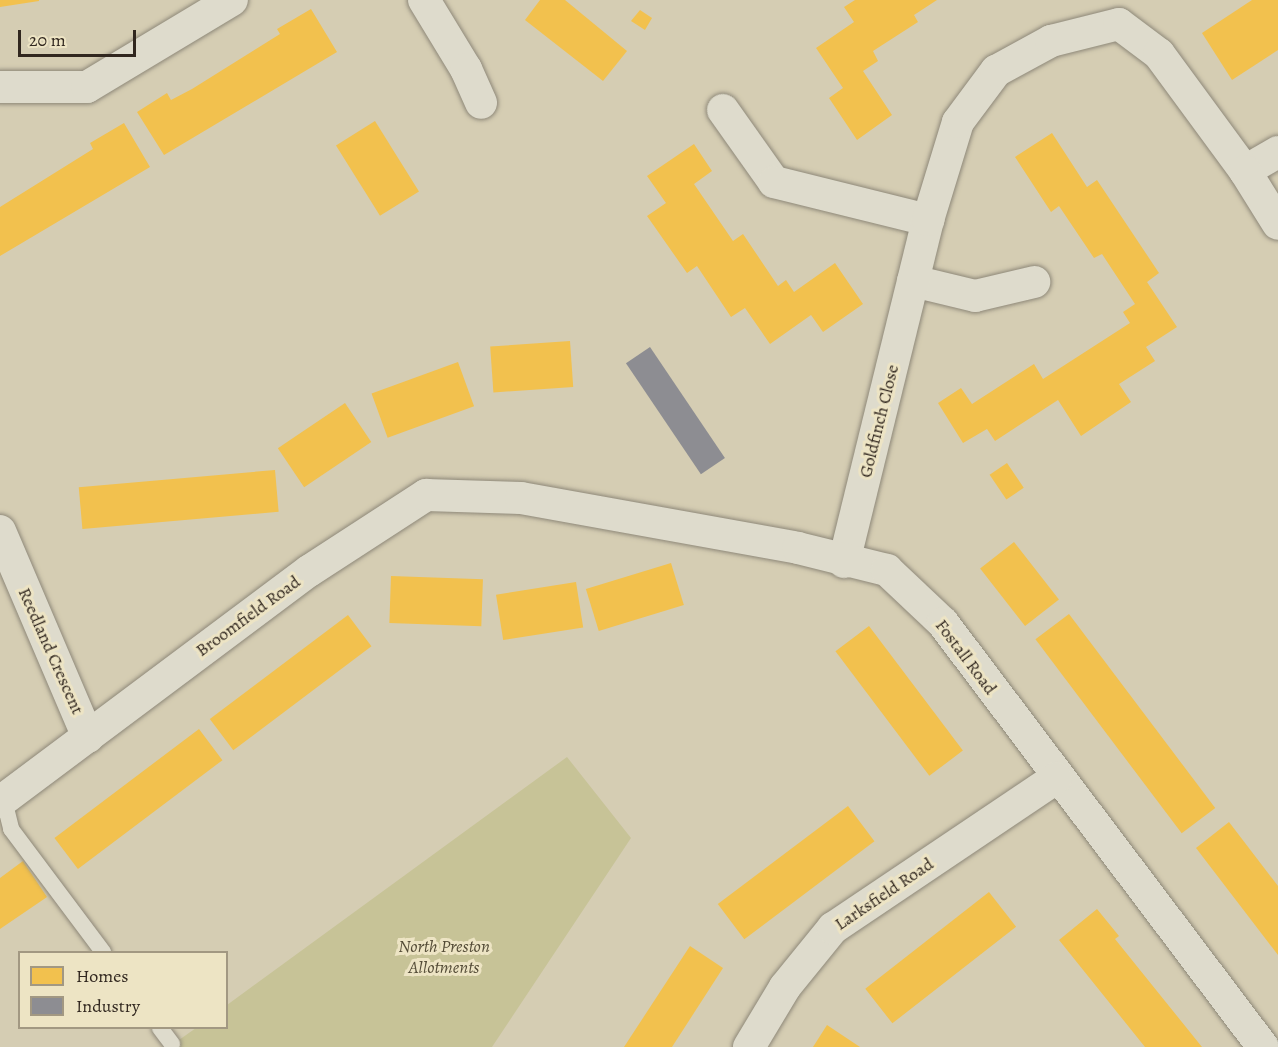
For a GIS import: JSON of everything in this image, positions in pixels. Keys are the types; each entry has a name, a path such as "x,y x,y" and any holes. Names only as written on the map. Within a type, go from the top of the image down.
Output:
{"street":[{"path":"0,87 87,87 232,0"},
{"path":"424,0 481,103"},
{"name":"Goldfinch Close","path":"844,562 928,220 958,122 996,71 1052,41 1123,12 1159,54 1245,171 1278,224"},
{"path":"723,110 774,182 928,220"},
{"path":"1245,171 1278,152"},
{"path":"913,281 975,296 1034,282"},
{"name":"Broomfield Road","path":"2,801 309,570 426,495 521,498"},
{"name":"Fostall Road","path":"521,498 798,548 844,562 886,570 942,623 1056,778 1263,1047"},
{"name":"Reedland Crescent","path":"0,531 88,737"},
{"name":"Larksfield Road","path":"749,1047 785,987 833,928 1056,778"}],"lane":[{"path":"2,801 11,829 102,951"},
{"path":"161,1029 172,1044"}],"green space":[{"name":"North Preston Allotments","path":"567,757 631,838 492,1047 169,1047 195,1029 228,1029 228,1004"}],"building: Homes":[{"path":"0,0 39,0 39,1 0,7"},
{"path":"540,0 565,0 627,51 603,81 525,20"},
{"path":"855,0 937,0 914,15 918,22 873,51 878,61 863,71 892,115 857,140 829,98 843,88 816,48 854,22 844,7"},
{"path":"1252,0 1278,0 1278,50 1232,80 1202,33"},
{"path":"311,9 337,52 164,155 137,112 167,93 171,100 192,89 280,34 277,29"},
{"path":"640,10 652,18 645,30 631,21"},
{"path":"375,121 419,191 380,216 336,145"},
{"path":"124,123 150,167 0,256 0,207 93,149 90,143"},
{"path":"1052,133 1087,187 1097,180 1159,273 1147,282 1177,327 1146,347 1155,361 1119,384 1131,402 1081,436 1058,400 995,441 987,429 963,443 938,403 961,388 972,404 1034,364 1043,379 1130,323 1123,312 1135,304 1102,254 1094,258 1059,206 1051,212 1015,157"},
{"path":"694,144 712,171 694,184 733,241 743,234 778,286 786,280 794,292 835,263 863,304 823,332 811,315 770,344 745,308 731,317 697,266 687,273 647,216 666,203 647,176"},
{"path":"570,341 573,387 493,392 490,347"},
{"path":"458,362 474,406 388,438 372,393"},
{"path":"345,403 371,442 304,487 278,448"},
{"path":"1007,463 1024,488 1006,500 990,475"},
{"path":"275,470 279,512 82,529 79,487"},
{"path":"1014,542 1059,600 1025,626 980,568"},
{"path":"671,563 684,605 599,631 586,589"},
{"path":"391,576 483,579 481,626 389,623"},
{"path":"576,582 583,627 503,640 496,595"},
{"path":"1069,614 1215,808 1182,833 1035,639"},
{"path":"348,615 371,646 233,750 210,719"},
{"path":"869,626 963,751 929,776 835,651"},
{"path":"199,729 222,760 78,869 54,838"},
{"path":"848,806 874,841 744,939 718,904"},
{"path":"1229,822 1278,886 1278,955 1196,848"},
{"path":"23,861 47,897 0,929 0,878"},
{"path":"989,892 1016,927 892,1023 865,989"},
{"path":"1097,909 1119,936 1115,939 1202,1047 1145,1047 1059,940"},
{"path":"690,946 723,968 672,1047 624,1047"},
{"path":"827,1025 860,1047 813,1047"}],"building: Industry":[{"path":"650,347 725,458 701,474 626,363"}]}
